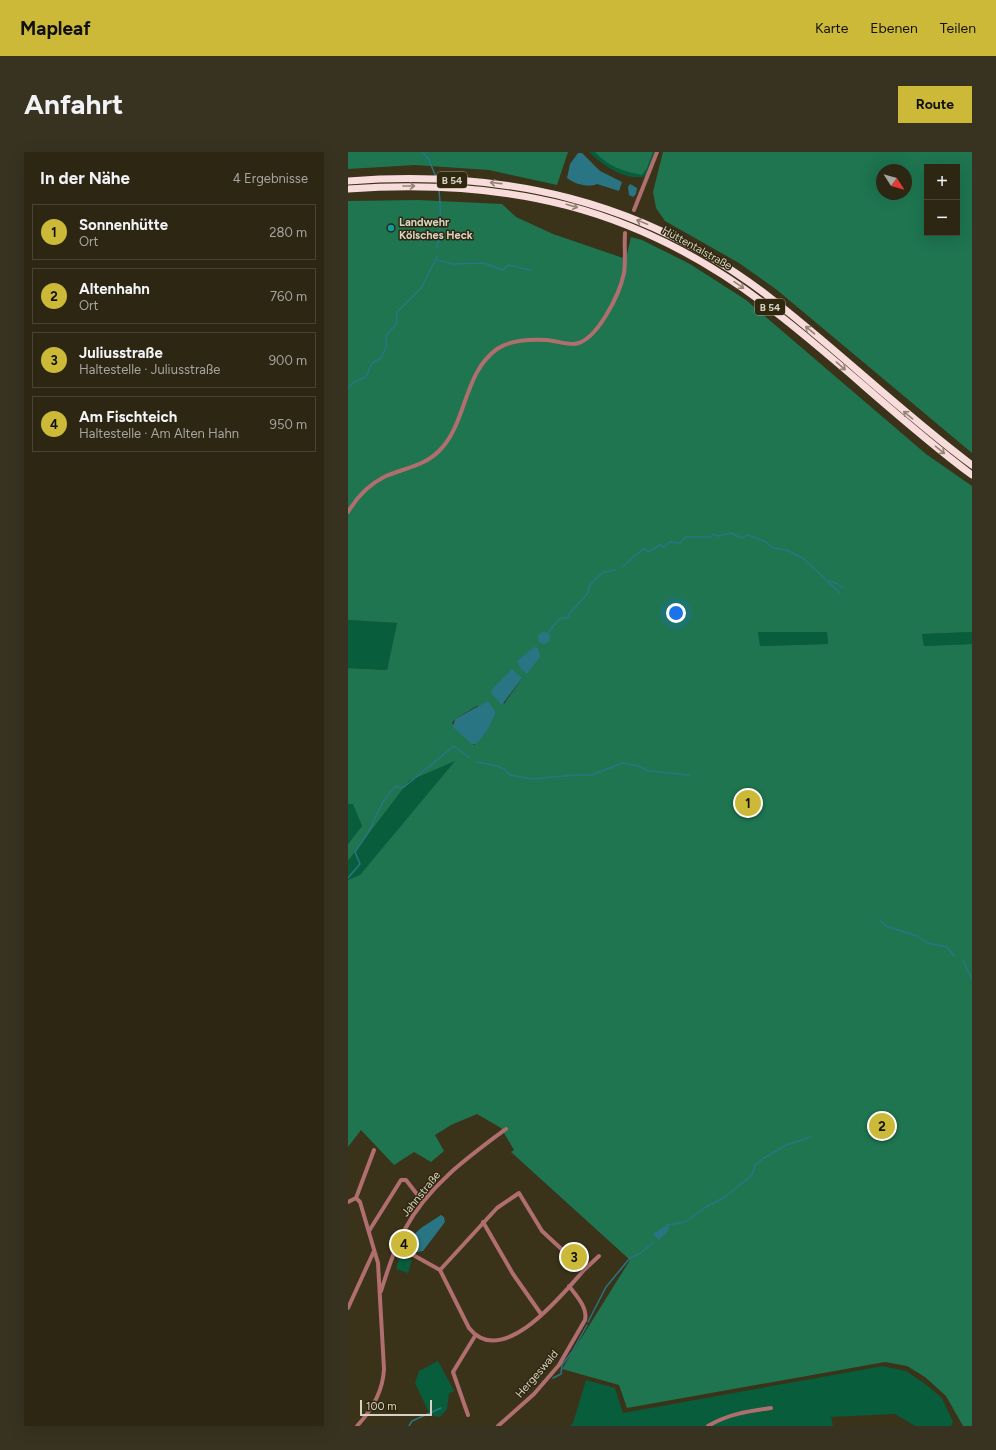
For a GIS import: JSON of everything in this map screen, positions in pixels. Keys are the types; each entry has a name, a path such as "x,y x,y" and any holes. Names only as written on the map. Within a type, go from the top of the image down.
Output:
{"highway":[{"name":"Hüttentalstraße","path":"348,181 369,179 475,181 534,193 575,199 646,224 700,251 735,273 805,325 910,416 972,465"},
{"name":"Hüttentalstraße","path":"348,189 370,187 443,187 534,193 643,231 696,257 731,279 799,331 905,422 972,475"}],"street":[{"path":"634,210 657,152"},
{"path":"348,512 363,491 376,481 422,463 439,451 452,431 476,375 495,350 508,343 525,341 546,340 573,344 579,343 593,333 620,288 624,271 625,233"},
{"name":"Jahnstraße","path":"380,1294 397,1246 406,1227 423,1202 458,1165 506,1129"},
{"path":"348,1202 356,1198 374,1150"},
{"path":"369,1231 400,1180 406,1180 423,1202"},
{"path":"440,1270 497,1208 519,1193 542,1231 584,1270"},
{"name":"Jahnstraße","path":"356,1198 360,1202 378,1263 383,1379 368,1414 357,1426"},
{"path":"483,1222 513,1274 542,1314"},
{"path":"397,1246 440,1270 469,1328 475,1336 490,1342 500,1341 523,1329 542,1314 599,1256"},
{"path":"348,1308 374,1251"},
{"name":"Hergeswald","path":"498,1426 534,1394 559,1365 585,1320 586,1316 582,1305 569,1286"},
{"path":"468,1415 453,1372 475,1336"},
{"path":"708,1426 729,1416 771,1408"}],"green space":[{"path":"348,152 568,152 557,185 489,170 415,165 348,169"},
{"path":"589,152 655,152 647,176 631,177 616,172"},
{"path":"595,152 653,152 647,168 642,175 617,168"},
{"path":"663,152 972,152 972,453 777,290 739,263 665,221 656,208 653,192"},
{"path":"418,200 502,204 516,217 553,234 626,259 631,237 642,240 690,264 746,300 926,454 972,486 972,632 922,634 924,646 972,644 972,1426 963,1426 946,1396 925,1377 907,1366 885,1362 627,1408 619,1385 562,1369 630,1260 511,1152 514,1150 501,1128 477,1114 451,1125 435,1135 444,1151 431,1162 414,1152 394,1165 361,1130 348,1147 348,880 360,875 455,761 409,781 348,861 348,844 362,826 353,804 348,804 348,668 387,670 397,623 348,620 348,201","holes":["758,632 827,632 828,644 760,646","522,678 504,704 492,689 503,680","477,706 496,713 486,731 474,745 452,723 455,719"]},
{"path":"348,620 397,623 387,670 348,668"},
{"path":"758,632 827,632 828,644 759,646"},
{"path":"972,632 972,644 924,646 922,634"},
{"path":"456,760 360,876 348,880 348,861 409,781"},
{"path":"353,803 362,826 348,844 348,804"},
{"path":"400,1255 412,1260 408,1273 396,1269"},
{"path":"438,1361 454,1391 449,1394 447,1409 440,1417 430,1415 415,1383 419,1371"},
{"path":"883,1366 906,1371 924,1383 942,1398 953,1422 951,1426 915,1426 895,1414 831,1417 833,1426 570,1426 573,1423 586,1380 615,1388 623,1413"}],"water":[{"path":"578,153 582,153 600,171 622,182 619,191 597,184 590,186 582,185 567,178 570,164"},
{"path":"630,184 637,188 636,194 633,197 629,195 628,187"},
{"path":"544,632 548,634 550,638 548,642 544,644 540,642 538,638 540,634"},
{"path":"534,647 538,648 540,657 527,674 521,669 517,661"},
{"path":"512,669 522,678 502,705 491,693 492,689"},
{"path":"488,701 496,713 487,731 476,744 472,744 453,727 455,719"},
{"path":"441,1215 444,1217 445,1222 423,1251 418,1252 406,1242 421,1228"},
{"path":"667,1225 669,1227 668,1231 659,1240 653,1234"}],"waterway":[{"path":"423,152 429,160 436,177"},
{"path":"437,247 440,218 439,190"},
{"path":"348,388 354,382 366,377 372,363 381,358 386,347 386,336 396,324 397,312 422,287 437,256"},
{"path":"437,260 453,264 484,263 503,270 508,265 531,270"},
{"path":"622,567 642,550 645,549 648,552 660,545 664,547 670,542 680,543 686,537 710,537 714,534 718,536 731,533 741,538 748,535 764,541 773,548 787,550 804,559 840,593"},
{"path":"548,633 559,620 562,618 568,618 569,614 588,593 589,586 603,572 616,570"},
{"path":"829,581 838,584 843,588"},
{"path":"348,878 360,864 355,852 368,832 385,799 396,786 399,788 404,787 454,746 470,758"},
{"path":"476,762 497,766 504,769 510,775 532,779 591,775 623,763 638,766 648,771 689,775"},
{"path":"880,921 886,926 917,936 927,943 947,947 954,956"},
{"path":"963,961 972,979"},
{"path":"667,1225 685,1222 706,1207 725,1197 752,1175 755,1165 764,1158 786,1145 811,1137"},
{"path":"588,1322 606,1287 630,1258 639,1254 654,1242"},
{"path":"553,1378 561,1374 562,1365 572,1352 587,1325"},
{"path":"409,1426 412,1421 441,1408"}],"place":[{"name":"Landwehr Kölsches Heck","path":"391,228"},
{"name":"Sonnenhütte","path":"748,803"},
{"name":"Altenhahn","path":"882,1126"},
{"name":"Am Fischteich","path":"404,1244"},
{"name":"Juliusstraße","path":"574,1257"}]}
